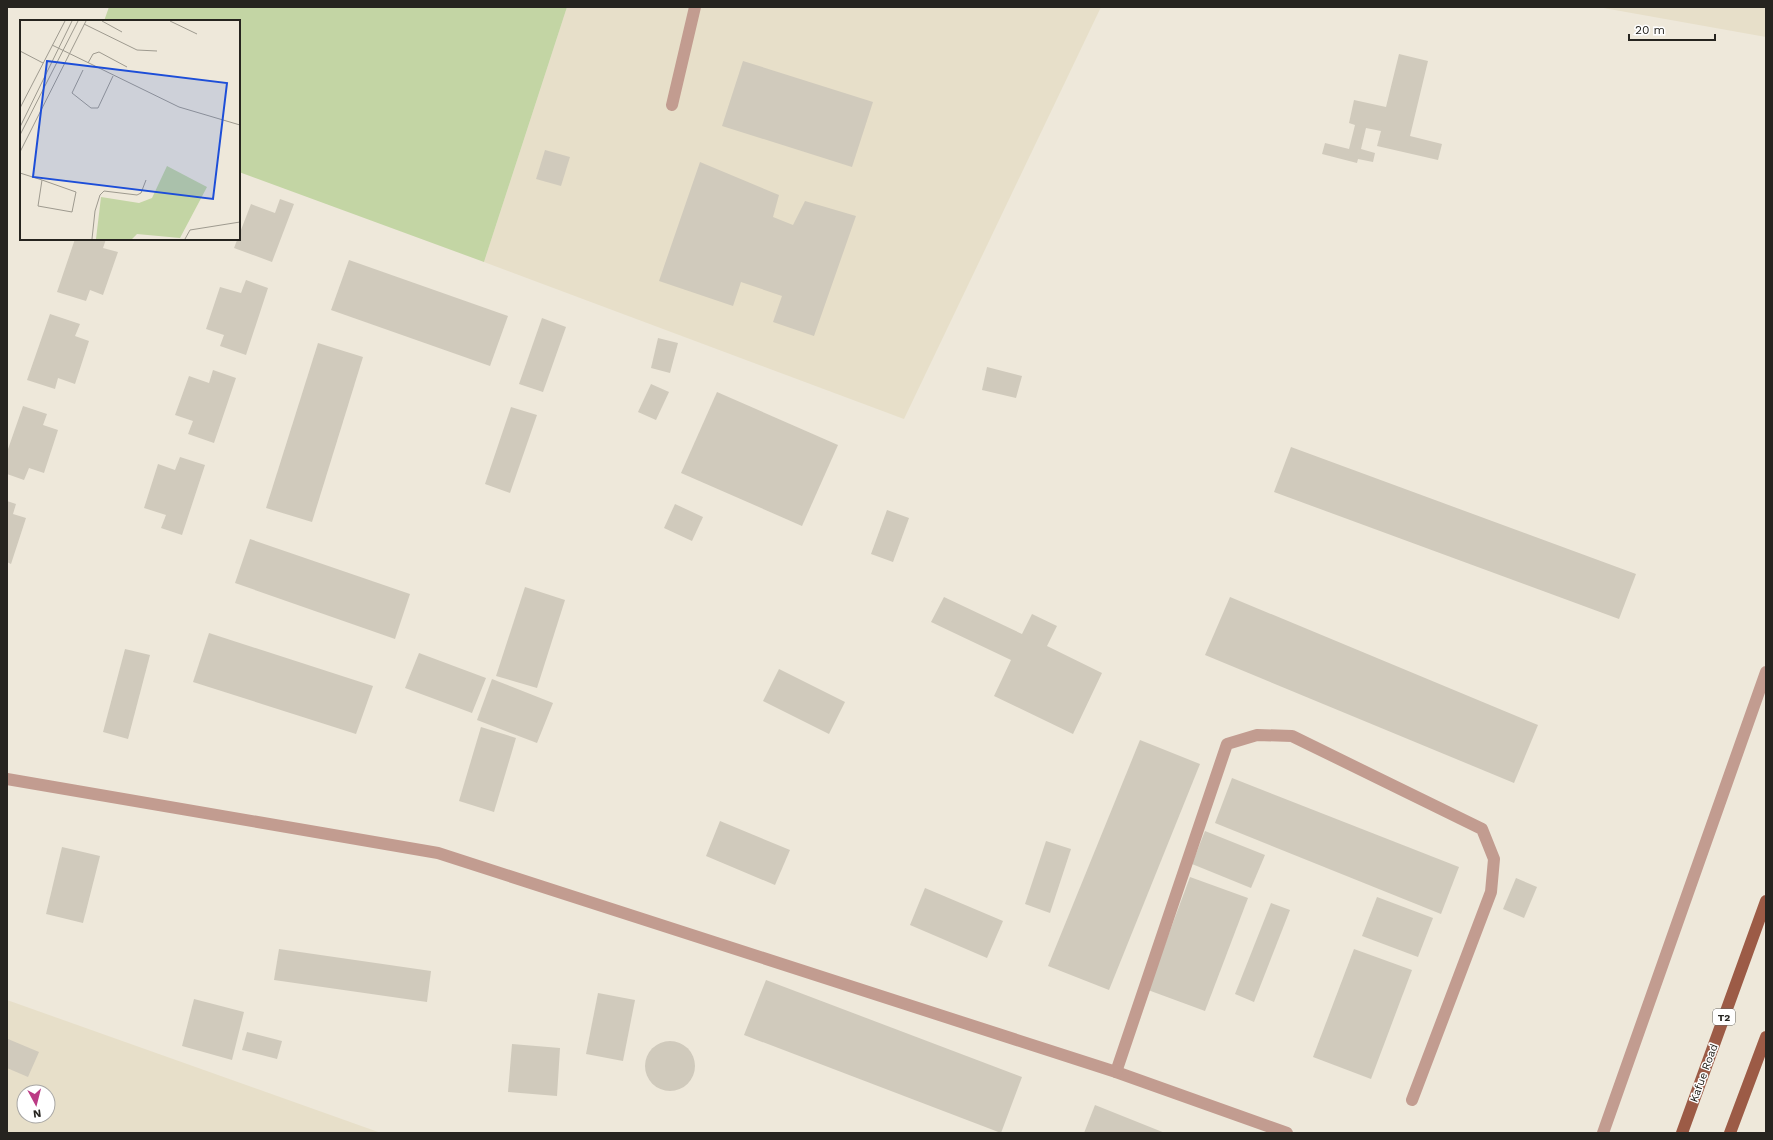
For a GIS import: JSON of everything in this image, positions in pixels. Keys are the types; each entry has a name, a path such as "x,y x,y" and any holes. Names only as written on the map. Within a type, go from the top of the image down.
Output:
{"main road":[{"name":"Kafue Road","path":"1682,1133 1766,901"},
{"path":"1730,1133 1766,1037"}],"street":[{"path":"672,105 696,7"},
{"path":"1603,1133 1766,672"},
{"path":"1116,1072 1227,744 1257,735 1292,736 1482,829 1494,859 1490,892 1412,1100"},
{"path":"7,780 438,853 1116,1072 1287,1133"}],"shaded area":[{"path":"567,7 1101,7 904,419 484,262"},
{"path":"1598,7 1766,7 1766,37"},
{"path":"7,1000 381,1133 7,1133"}],"green space":[{"path":"109,7 567,7 484,262 240,172 240,20 104,20"}],"building":[{"path":"1399,54 1428,61 1410,136 1442,144 1438,160 1377,146 1381,131 1366,128 1361,149 1375,153 1373,162 1358,159 1357,163 1322,154 1325,143 1349,149 1355,125 1349,123 1354,100 1386,107"},
{"path":"743,61 873,102 852,167 722,126"},
{"path":"545,150 570,157 561,186 536,179"},
{"path":"700,162 779,195 773,217 793,225 805,201 856,216 814,336 773,322 782,296 741,282 733,306 659,281"},
{"path":"280,199 294,204 272,262 234,248 237,240 240,240 240,232 251,204 275,213"},
{"path":"75,240 106,240 103,248 118,252 103,295 90,290 86,301 57,292"},
{"path":"349,260 508,316 490,366 331,310"},
{"path":"246,280 268,288 246,355 220,346 224,335 206,329 220,287 241,293"},
{"path":"50,314 80,324 75,336 89,341 75,384 58,378 55,389 27,380"},
{"path":"542,318 566,327 543,392 519,384"},
{"path":"658,338 678,343 670,373 651,368"},
{"path":"318,343 363,357 312,522 266,508"},
{"path":"987,367 1022,376 1016,398 982,390"},
{"path":"213,370 236,378 214,443 188,434 193,421 175,415 189,376 209,383"},
{"path":"651,384 669,392 656,420 638,412"},
{"path":"717,392 838,445 802,526 681,473"},
{"path":"23,406 47,414 43,425 58,430 44,473 29,468 24,480 7,474 7,452"},
{"path":"511,407 537,415 510,493 485,484"},
{"path":"1291,447 1636,574 1619,619 1274,492"},
{"path":"180,457 205,465 182,535 161,528 166,515 144,508 158,464 175,470"},
{"path":"7,501 16,504 13,514 26,518 11,564 7,562"},
{"path":"675,504 703,517 692,541 664,528"},
{"path":"887,510 909,518 893,562 871,554"},
{"path":"250,539 410,594 395,639 235,583"},
{"path":"525,587 565,600 537,688 496,676"},
{"path":"944,597 1022,634 1032,614 1057,626 1047,646 1102,673 1073,734 994,696 1011,660 931,622"},
{"path":"1230,597 1538,725 1514,783 1205,655"},
{"path":"209,633 373,686 356,734 193,682"},
{"path":"125,649 150,655 128,739 103,732"},
{"path":"419,653 486,678 472,713 405,688"},
{"path":"779,669 845,702 829,734 763,701"},
{"path":"492,679 553,703 537,743 477,720"},
{"path":"481,727 516,738 494,812 459,801"},
{"path":"1140,740 1200,764 1109,990 1048,966"},
{"path":"1232,778 1459,867 1441,914 1215,823"},
{"path":"720,821 790,850 775,885 706,856"},
{"path":"1205,831 1265,855 1251,888 1192,864"},
{"path":"1046,841 1071,849 1050,913 1025,904"},
{"path":"62,847 100,856 83,923 46,914"},
{"path":"1190,877 1248,898 1205,1011 1148,990"},
{"path":"1516,878 1537,887 1524,918 1503,909"},
{"path":"925,888 1003,921 987,958 910,925"},
{"path":"1377,897 1433,918 1418,957 1362,936"},
{"path":"1271,903 1290,910 1254,1002 1235,994"},
{"path":"279,949 431,971 427,1002 274,980"},
{"path":"1354,949 1412,970 1371,1079 1313,1057"},
{"path":"766,980 1022,1077 1001,1133 744,1035"},
{"path":"598,993 635,1000 623,1061 586,1054"},
{"path":"194,999 244,1012 232,1060 182,1046"},
{"path":"247,1032 282,1041 277,1059 242,1050"},
{"path":"8,1039 39,1052 28,1077 7,1068"},
{"path":"665,1041 675,1041 688,1048 695,1061 695,1071 688,1084 675,1091 665,1091 656,1087 649,1080 645,1071 645,1061 649,1052 656,1045"},
{"path":"512,1044 560,1048 557,1096 508,1092"},
{"path":"1095,1105 1165,1133 1084,1133"}]}
